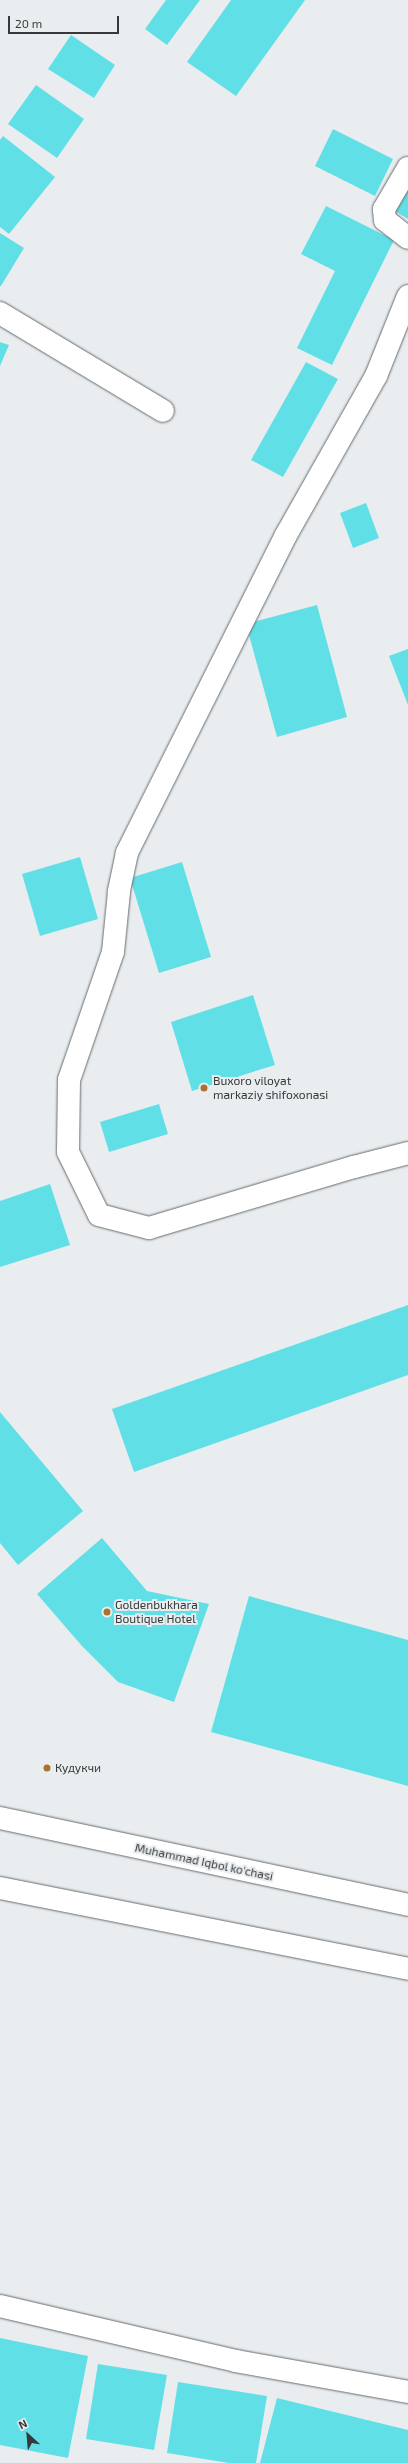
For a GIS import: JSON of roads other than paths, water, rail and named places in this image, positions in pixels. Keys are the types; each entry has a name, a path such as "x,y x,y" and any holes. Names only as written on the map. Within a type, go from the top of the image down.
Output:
{"main road":[{"path":"408,168 384,209 385,220 408,238"},
{"path":"408,296 376,376 286,535 127,853 119,892 114,952 69,1080 68,1152 99,1216 148,1228 354,1167 408,1153"},
{"path":"0,313 163,411"},
{"name":"Muhammad Iqbol ko'chasi","path":"0,1818 408,1905"},
{"path":"1,1889 408,1968"},
{"path":"0,2306 236,2361 408,2392"}],"place":[{"name":"Buxoro viloyat markaziy shifoxonasi","path":"204,1088"},
{"name":"Goldenbukhara Boutique Hotel","path":"107,1612"},
{"name":"Кудукчи","path":"47,1768"}]}
